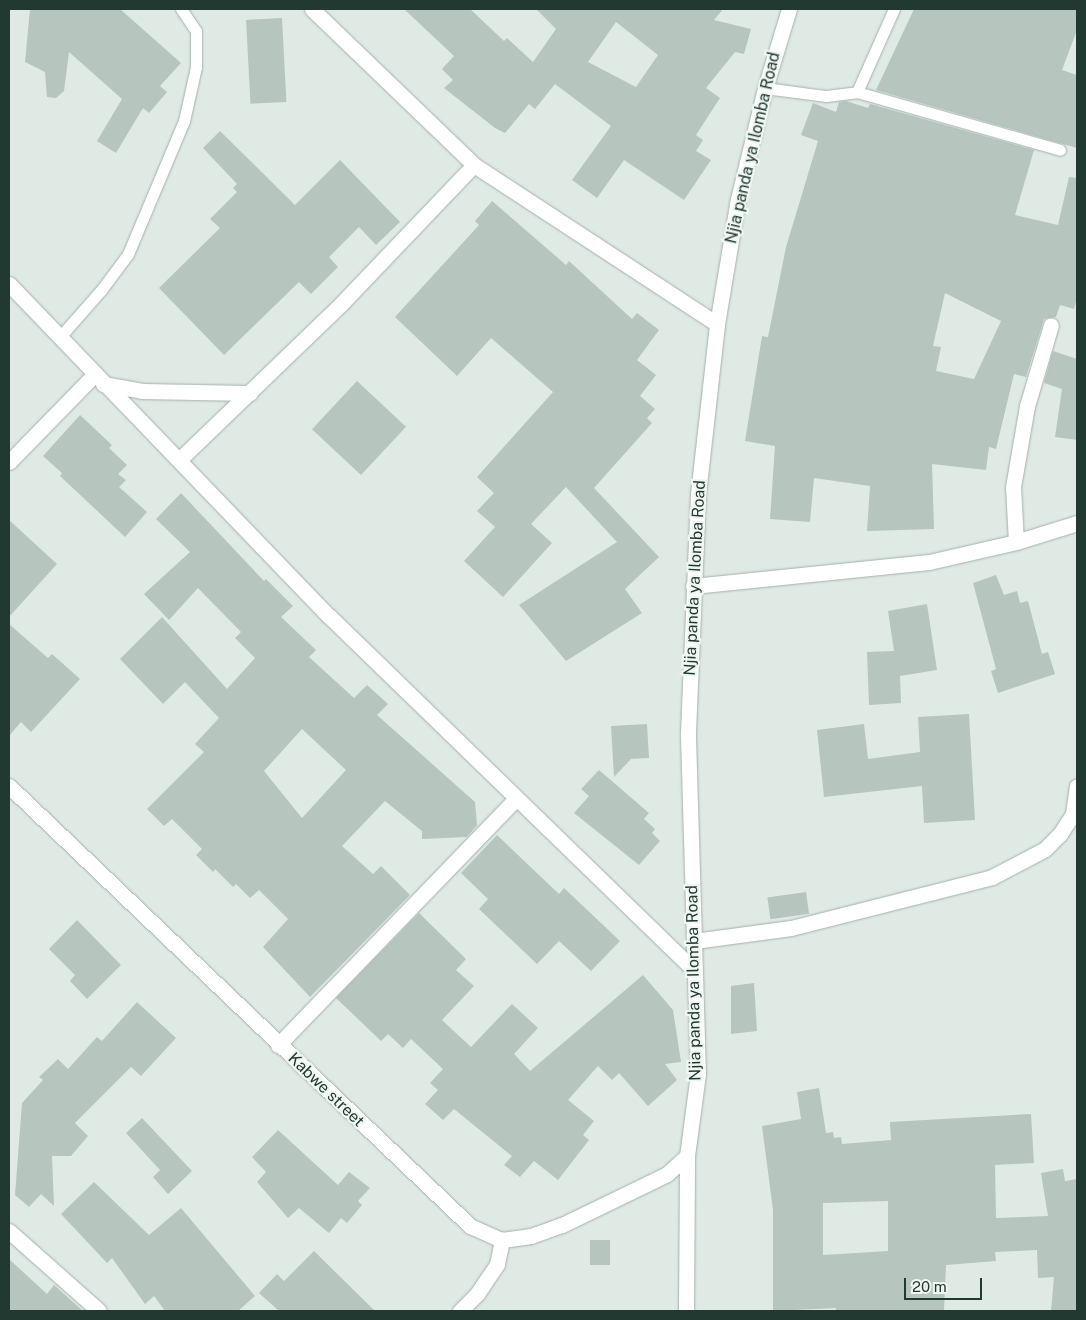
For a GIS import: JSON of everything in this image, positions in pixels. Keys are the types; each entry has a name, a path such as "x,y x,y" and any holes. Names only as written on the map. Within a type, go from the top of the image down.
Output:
{"street":[{"path":"312,9 474,165 717,324"},
{"name":"Njia panda ya Ilomba Road","path":"686,1311 687,1156 698,1074 688,732 698,494 717,324 738,199 764,88 789,9"},
{"path":"180,460 341,304 474,165"},
{"path":"9,284 329,616 515,800 695,971"},
{"path":"1016,542 1013,487 1027,406 1051,325"},
{"path":"99,379 142,391 250,393"},
{"path":"9,462 99,379"},
{"path":"693,586 886,568 929,562 1016,542 1077,523"},
{"name":"Kabwe street","path":"9,786 278,1045 470,1226 502,1240"},
{"path":"694,941 801,926 992,877 1045,848 1060,834 1072,814 1077,786"},
{"path":"278,1045 515,800"},
{"path":"460,1311 477,1294 497,1264 502,1240 531,1236 562,1225 667,1174 687,1156"},
{"path":"9,1231 99,1311"}],"lane":[{"path":"59,338 102,289 128,254 184,121 196,66 196,31 181,9"},
{"path":"857,92 894,9"},
{"path":"764,88 826,96 857,92 1060,150"}],"building":[{"path":"30,9 120,9 181,63 160,86 167,92 149,113 143,108 116,153 97,141 122,99 69,52 64,91 56,98 47,97 45,72 25,62"},
{"path":"404,9 470,9 504,41 507,38 533,62 556,29 536,9 723,9 714,20 751,29 744,54 735,52 706,88 720,98 696,135 703,140 696,151 711,160 684,200 624,160 597,198 572,180 611,126 555,84 535,109 529,104 505,133 495,128 444,88 453,80 442,69 454,56","holes":["616,22 658,55 636,87 588,62"]},
{"path":"914,9 1077,9 1077,30 1062,70 1077,75 1077,148 876,90"},
{"path":"282,18 286,102 250,104 246,20"},
{"path":"846,101 868,108 870,104 1034,150 1015,215 1058,225 1069,177 1077,178 1077,298 1074,309 1060,305 1056,317 1044,319 1026,377 1014,374 996,449 989,447 986,470 932,464 934,529 867,531 870,486 814,478 810,522 770,519 775,446 745,441 762,336 768,337 786,247 818,141 801,135 813,103 836,112 839,102","holes":["945,293 1001,321 974,379 936,371 941,347 933,346"]},
{"path":"220,131 295,205 340,160 400,222 376,245 359,227 329,257 338,267 311,294 299,282 224,355 159,288 220,228 210,219 237,192 233,188 237,184 203,148"},
{"path":"492,201 566,265 569,261 632,319 637,313 659,330 637,360 656,375 640,396 655,409 647,418 652,423 594,488 659,557 625,589 642,613 566,661 519,605 617,542 566,487 531,524 552,543 503,597 464,561 495,527 477,511 494,493 477,477 553,392 491,338 457,376 395,317 479,225 475,221"},
{"path":"1053,351 1077,359 1077,440 1055,437 1062,389 1044,383"},
{"path":"357,381 406,427 361,475 312,429"},
{"path":"80,415 112,445 109,448 127,465 118,474 126,480 119,487 147,512 125,537 60,476 62,473 43,456"},
{"path":"181,493 264,581 266,579 293,606 281,617 316,650 309,657 354,698 367,685 388,704 377,715 475,802 477,825 467,837 422,839 422,831 385,801 342,846 373,874 381,866 410,895 310,997 263,947 288,919 259,890 250,898 236,884 233,887 215,869 213,872 196,855 202,849 172,819 164,826 147,809 204,752 195,744 219,718 185,682 163,704 120,659 162,617 227,689 255,658 235,638 241,632 198,588 169,620 144,594 190,552 156,519","holes":["302,729 346,770 302,818 264,771"]},
{"path":"9,520 57,564 9,617"},
{"path":"996,575 1004,595 1017,591 1020,603 1028,601 1042,654 1048,652 1055,674 998,693 991,671 996,669 973,583"},
{"path":"927,604 937,670 900,676 901,703 869,705 867,652 894,651 888,611"},
{"path":"9,624 48,658 52,654 80,679 31,732 21,722 9,736"},
{"path":"969,714 975,820 924,823 922,786 824,797 817,730 864,724 868,759 920,752 918,717"},
{"path":"647,724 649,758 631,759 614,777 611,726"},
{"path":"599,770 649,813 644,819 655,829 652,833 660,841 639,865 574,813 589,796 581,789"},
{"path":"497,835 559,894 564,888 620,941 591,971 559,941 537,964 479,909 488,899 461,873"},
{"path":"806,892 809,914 770,919 767,897"},
{"path":"419,913 466,959 456,970 474,986 442,1020 471,1047 512,1004 538,1028 514,1054 530,1071 643,975 673,1010 681,1062 665,1064 677,1080 648,1106 619,1073 612,1080 598,1066 568,1100 594,1121 583,1135 589,1140 558,1180 534,1161 520,1177 504,1165 512,1156 454,1109 443,1120 425,1104 438,1090 430,1083 443,1069 411,1039 403,1048 388,1034 381,1041 336,998"},
{"path":"77,920 121,965 87,999 70,981 75,975 49,949"},
{"path":"754,983 757,1031 731,1034 731,986"},
{"path":"137,1002 176,1038 141,1076 131,1067 75,1123 88,1136 71,1156 52,1156 54,1206 41,1194 29,1207 15,1195 22,1103 43,1080 39,1077 58,1059 68,1069 97,1037 102,1041"},
{"path":"819,1088 826,1133 833,1132 834,1138 841,1137 842,1144 891,1140 890,1122 1031,1114 1034,1163 995,1165 996,1218 1048,1216 1041,1173 1063,1169 1065,1181 1077,1179 1077,1311 1051,1311 1054,1277 1038,1278 1037,1250 995,1252 996,1261 946,1265 944,1311 836,1311 836,1308 773,1311 773,1210 762,1126 801,1119 797,1092","holes":["888,1201 888,1251 823,1255 823,1203"]},
{"path":"142,1118 192,1171 168,1194 153,1177 160,1170 126,1133"},
{"path":"278,1130 338,1185 349,1172 370,1188 358,1201 362,1205 347,1223 341,1218 329,1233 299,1208 288,1218 257,1182 266,1172 252,1157"},
{"path":"94,1182 149,1235 181,1208 255,1296 238,1311 165,1311 154,1296 145,1304 112,1258 107,1263 61,1214"},
{"path":"590,1240 610,1240 610,1265 590,1265"},
{"path":"314,1251 375,1311 279,1311 259,1293 277,1274 284,1281"},
{"path":"9,1259 47,1294 54,1285 83,1311 9,1311"}]}
